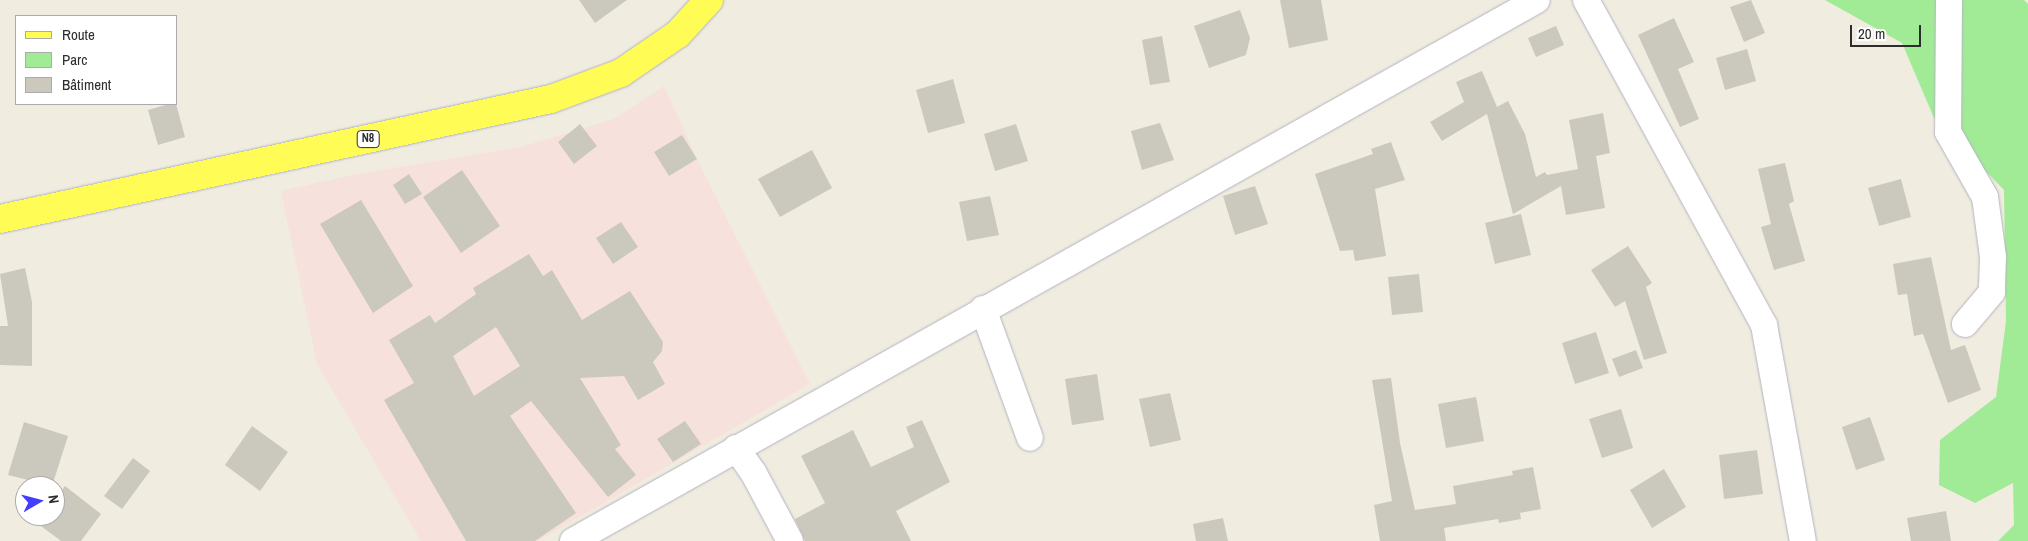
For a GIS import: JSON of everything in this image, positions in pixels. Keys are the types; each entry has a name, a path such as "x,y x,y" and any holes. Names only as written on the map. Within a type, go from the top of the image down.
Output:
{"main road":[{"name":"N8","path":"0,219 551,99 621,73 678,34 709,0"}],"street":[{"path":"573,541 983,309 1537,0"},
{"path":"1586,0 1764,325 1803,541"},
{"path":"1949,0 1948,132 1985,197 1993,257 1992,292 1964,324"},
{"path":"983,309 1030,438"},
{"path":"736,448 753,472 790,541"}],"shaded area":[{"path":"664,86 697,159 810,384 538,541 421,541 317,364 281,191 352,175 521,147 614,119"}],"green space":[{"path":"1825,0 2024,0 2028,4 2028,541 1998,541 2014,525 2013,483 1975,503 1939,485 1940,440 1996,397 2006,321 2004,190 1934,118 1902,43"}],"building":[{"path":"579,0 627,0 595,23"},
{"path":"1280,0 1321,0 1328,40 1289,48"},
{"path":"1751,0 1765,33 1744,42 1730,7"},
{"path":"1240,10 1250,38 1246,55 1209,68 1194,26"},
{"path":"1674,18 1694,62 1678,69 1699,119 1680,127 1638,35"},
{"path":"1556,26 1564,45 1536,57 1528,38"},
{"path":"1162,36 1170,82 1150,85 1142,40"},
{"path":"1747,49 1756,81 1725,90 1716,58"},
{"path":"1482,71 1497,107 1508,101 1525,134 1536,177 1545,172 1547,175 1578,169 1569,120 1603,113 1610,153 1596,156 1605,208 1566,215 1561,186 1513,214 1487,114 1442,141 1430,122 1464,102 1456,82"},
{"path":"953,79 965,123 928,133 916,90"},
{"path":"166,105 176,105 185,137 158,145 148,110"},
{"path":"1160,123 1174,160 1142,170 1131,131"},
{"path":"580,124 597,146 574,164 558,142"},
{"path":"1016,124 1028,161 995,171 984,134"},
{"path":"682,135 697,159 669,176 654,152"},
{"path":"1391,142 1405,180 1375,189 1386,256 1355,261 1353,250 1340,251 1315,174 1373,154 1371,149"},
{"path":"812,150 832,188 780,217 758,179"},
{"path":"1785,163 1794,201 1789,204 1805,261 1774,270 1761,227 1771,224 1758,169"},
{"path":"462,170 500,226 461,253 423,197"},
{"path":"409,174 422,194 405,204 393,185"},
{"path":"1901,179 1911,217 1879,226 1868,188"},
{"path":"1255,186 1268,224 1235,235 1223,196"},
{"path":"990,196 999,235 967,241 959,202"},
{"path":"361,200 413,286 373,313 320,224"},
{"path":"1521,214 1531,255 1495,264 1485,223"},
{"path":"621,222 638,247 613,264 596,238"},
{"path":"1628,246 1652,283 1646,287 1667,353 1644,360 1625,301 1615,307 1591,270"},
{"path":"529,254 543,276 552,270 582,320 630,291 663,342 662,351 653,362 665,384 638,400 624,376 580,378 621,445 615,449 636,475 608,497 531,401 510,416 576,513 535,541 466,541 384,400 414,383 389,340 430,315 435,323 476,294 473,288","holes":["496,327 520,366 474,396 453,356"]},
{"path":"1931,257 1951,350 1965,345 1981,390 1948,403 1923,334 1914,336 1907,294 1898,295 1893,264"},
{"path":"25,268 32,302 32,366 0,365 0,326 8,326 0,274"},
{"path":"1419,274 1423,312 1392,315 1388,277"},
{"path":"1596,332 1609,373 1575,384 1562,343"},
{"path":"1636,350 1643,368 1619,377 1612,359"},
{"path":"1097,374 1104,420 1072,425 1065,379"},
{"path":"1391,378 1400,443 1415,510 1456,504 1453,486 1513,475 1512,471 1533,467 1541,509 1520,513 1521,519 1499,523 1498,519 1444,528 1446,541 1380,541 1374,505 1392,501 1372,380"},
{"path":"1170,393 1181,440 1150,447 1139,399"},
{"path":"1476,397 1484,441 1446,448 1438,404"},
{"path":"1621,409 1633,448 1602,458 1589,419"},
{"path":"1870,417 1885,460 1856,470 1842,427"},
{"path":"922,420 950,482 896,511 911,541 805,541 795,519 825,503 801,456 853,430 871,467 914,447 906,427"},
{"path":"685,421 701,444 673,462 657,439"},
{"path":"24,422 68,436 55,476 15,477 8,475"},
{"path":"252,426 288,452 260,491 225,465"},
{"path":"1757,450 1763,494 1724,499 1719,455"},
{"path":"133,458 150,471 122,509 104,496"},
{"path":"1664,469 1686,507 1652,528 1630,490"},
{"path":"65,486 101,514 81,541 61,541 41,526 65,526"},
{"path":"1946,511 1951,541 1911,541 1907,518"},
{"path":"1223,518 1228,541 1196,541 1193,524"}]}
